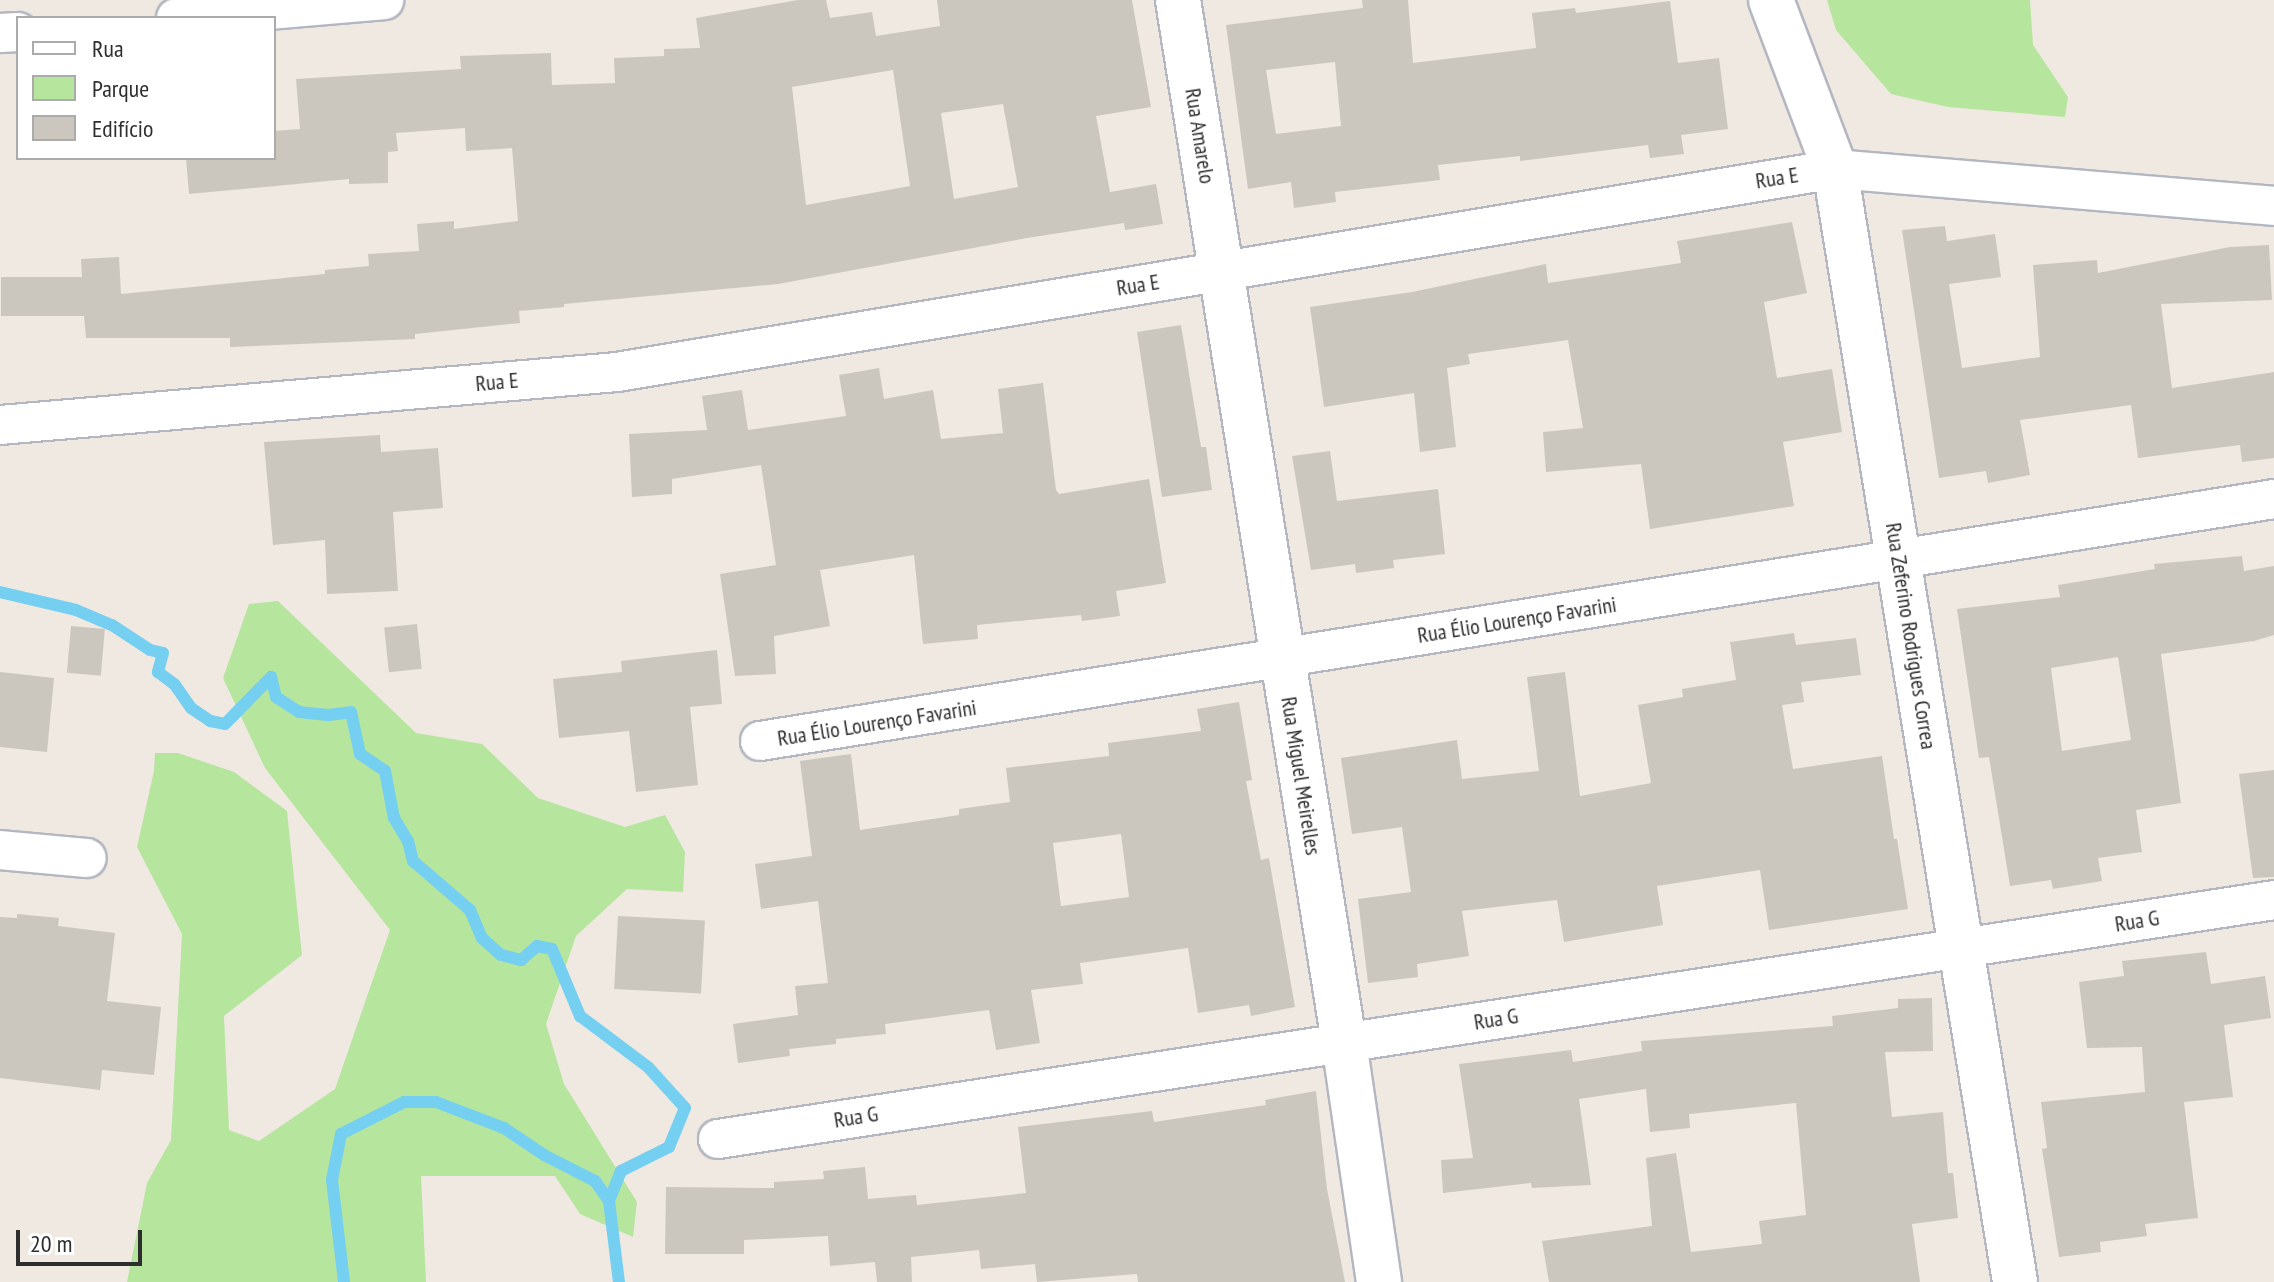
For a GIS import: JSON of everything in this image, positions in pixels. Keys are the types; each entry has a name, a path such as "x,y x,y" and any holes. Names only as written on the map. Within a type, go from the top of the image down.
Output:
{"street":[{"path":"199,16 384,0"},
{"name":"Rua Amarelo","path":"1178,0 1222,271"},
{"name":"Rua Zeferino Rodrigues Correa","path":"1771,0 1835,169 2015,1282"},
{"name":"Rua E","path":"0,425 617,372 1835,169 2274,206"},
{"name":"Rua Miguel Meirelles","path":"1222,271 1379,1282"},
{"name":"Rua Élio Lourenço Favarini","path":"760,741 2274,499"},
{"path":"0,850 87,858"},
{"name":"Rua G","path":"718,1139 2274,900"}],"green space":[{"path":"1827,0 2030,0 2033,45 2068,97 2065,117 1948,107 1891,94 1836,30"},
{"path":"278,601 416,733 482,744 538,798 625,827 665,815 685,852 683,892 627,889 576,936 546,1024 564,1084 637,1202 633,1237 580,1214 555,1176 421,1176 426,1282 127,1282 147,1183 171,1140 182,934 137,847 154,771 155,753 178,753 234,772 287,811 302,955 224,1016 229,1130 259,1141 335,1089 390,930 265,768 223,678 249,604"}],"building":[{"path":"798,0 826,0 830,18 872,12 876,36 940,26 937,0 1132,0 1151,107 1096,116 1110,192 1156,184 1163,224 1125,230 1124,223 1027,238 778,284 564,304 564,307 519,311 520,323 415,334 415,339 230,347 230,338 86,338 84,316 1,316 1,277 82,277 81,259 119,257 121,294 325,274 325,270 369,266 368,254 419,251 417,224 454,221 454,229 518,221 512,148 466,151 465,128 396,133 398,151 388,152 388,183 349,184 349,179 189,194 186,160 276,160 276,131 300,129 296,79 461,69 460,56 551,53 552,85 615,83 614,58 664,56 664,49 700,48 696,18","holes":["893,70 910,186 806,205 792,87","1003,104 1018,187 954,199 941,113"]},
{"path":"1362,0 1408,0 1413,63 1536,48 1532,13 1575,8 1576,13 1670,1 1678,63 1719,58 1728,129 1681,135 1684,154 1650,158 1648,145 1520,161 1520,156 1438,165 1440,180 1335,192 1336,202 1294,208 1291,182 1248,189 1226,25 1363,8","holes":["1335,62 1341,126 1276,134 1266,70"]},
{"path":"1792,222 1807,293 1764,302 1777,378 1832,369 1842,432 1783,442 1794,506 1650,529 1641,464 1546,472 1543,432 1583,428 1568,340 1468,354 1470,364 1447,368 1456,447 1420,452 1414,393 1324,407 1310,307 1412,292 1546,264 1548,283 1681,263 1677,241"},
{"path":"1945,226 1947,241 1995,234 2001,277 1949,284 1962,368 2040,357 2033,265 2097,260 2098,273 2230,247 2269,245 2272,300 2161,304 2172,388 2274,372 2274,458 2242,462 2240,445 2138,458 2131,405 2020,420 2030,475 1988,483 1986,471 1939,478 1902,230"},
{"path":"1181,325 1201,447 1206,447 1212,490 1162,497 1137,332"},
{"path":"879,368 884,399 933,390 941,439 1003,433 998,389 1043,383 1056,490 1059,494 1149,479 1166,583 1116,591 1120,616 1082,621 1081,615 977,625 978,639 923,644 914,555 820,570 830,626 774,636 776,674 735,676 720,574 776,565 761,465 672,479 672,494 632,497 629,434 707,430 702,396 742,390 748,430 846,416 839,375"},
{"path":"380,435 381,452 438,448 443,508 393,512 398,591 327,594 325,540 273,545 264,442"},
{"path":"1330,451 1337,501 1438,489 1445,554 1393,560 1394,568 1356,573 1355,564 1311,570 1292,456"},
{"path":"2242,556 2244,571 2274,566 2274,635 2254,641 2161,654 2181,803 2136,810 2142,852 2098,858 2102,881 2053,889 2051,880 2010,886 1989,757 1979,758 1957,609 2060,597 2058,585 2155,569 2154,564","holes":["2118,657 2131,740 2062,751 2051,668"]},
{"path":"417,624 422,669 389,672 384,627"},
{"path":"71,626 105,629 101,676 67,673"},
{"path":"1794,633 1796,645 1856,638 1861,675 1801,682 1804,702 1782,705 1793,769 1882,756 1908,909 1769,930 1760,870 1657,886 1663,925 1564,942 1557,900 1462,911 1469,956 1417,964 1418,977 1368,983 1358,899 1411,892 1402,827 1352,834 1341,758 1457,740 1462,779 1539,771 1527,677 1565,672 1580,796 1651,783 1638,705 1683,697 1682,689 1736,680 1730,642"},
{"path":"717,650 722,704 690,707 698,785 636,792 629,731 559,738 553,679 622,672 621,661"},
{"path":"0,672 54,678 47,752 0,747"},
{"path":"1239,702 1252,780 1246,781 1261,860 1269,858 1295,1007 1251,1016 1249,1005 1198,1013 1188,948 1080,963 1083,984 1031,990 1040,1043 996,1050 989,1010 885,1024 886,1034 836,1039 836,1044 789,1049 790,1056 738,1063 733,1024 798,1015 795,986 828,983 818,901 761,909 755,864 812,856 800,761 851,754 860,830 959,815 959,809 1010,802 1006,768 1109,756 1108,743 1201,731 1197,709","holes":["1121,834 1129,897 1061,906 1053,843"]},
{"path":"2274,770 2274,877 2253,878 2239,774"},
{"path":"17,914 59,918 58,926 115,933 107,1001 161,1007 154,1075 102,1070 100,1090 0,1078 0,917 17,918"},
{"path":"618,916 705,921 701,993 614,989"},
{"path":"2206,952 2211,984 2265,976 2271,1018 2224,1025 2233,1097 2184,1102 2198,1218 2145,1224 2147,1236 2100,1242 2101,1252 2059,1257 2042,1149 2047,1148 2041,1102 2145,1092 2142,1047 2087,1048 2079,982 2124,976 2122,961"},
{"path":"1932,998 1933,1051 1885,1052 1892,1117 1943,1112 1948,1173 1953,1173 1958,1218 1912,1224 1920,1282 1549,1282 1542,1241 1652,1226 1646,1158 1676,1153 1691,1252 1762,1244 1759,1221 1806,1215 1796,1103 1689,1114 1690,1128 1650,1132 1646,1089 1579,1099 1591,1185 1532,1188 1531,1183 1443,1193 1441,1160 1473,1158 1459,1064 1571,1050 1573,1062 1642,1051 1641,1041 1833,1026 1832,1016 1898,1008 1898,999"},
{"path":"1316,1091 1327,1189 1345,1282 1138,1282 1137,1274 1037,1282 1035,1264 981,1269 979,1250 911,1257 912,1282 877,1282 875,1262 830,1266 828,1236 744,1240 744,1254 665,1254 666,1187 774,1188 774,1182 824,1179 823,1171 865,1167 868,1199 916,1195 917,1205 1026,1193 1018,1127 1152,1111 1154,1122 1266,1105 1265,1100"}],"waterway":[{"path":"0,592 76,610 112,625 150,650 163,653 158,672 175,685 191,708 210,721 225,724 271,677 276,697 299,712 328,715 351,712 360,754 385,771 394,818 408,841 413,861 470,910 482,938 501,955 521,960 537,946 552,949 580,1016 648,1067 685,1108 669,1147 621,1171 609,1201 619,1282"},
{"path":"344,1282 332,1180 341,1134 404,1102 436,1102 504,1128 544,1155 595,1181 609,1201"}]}
